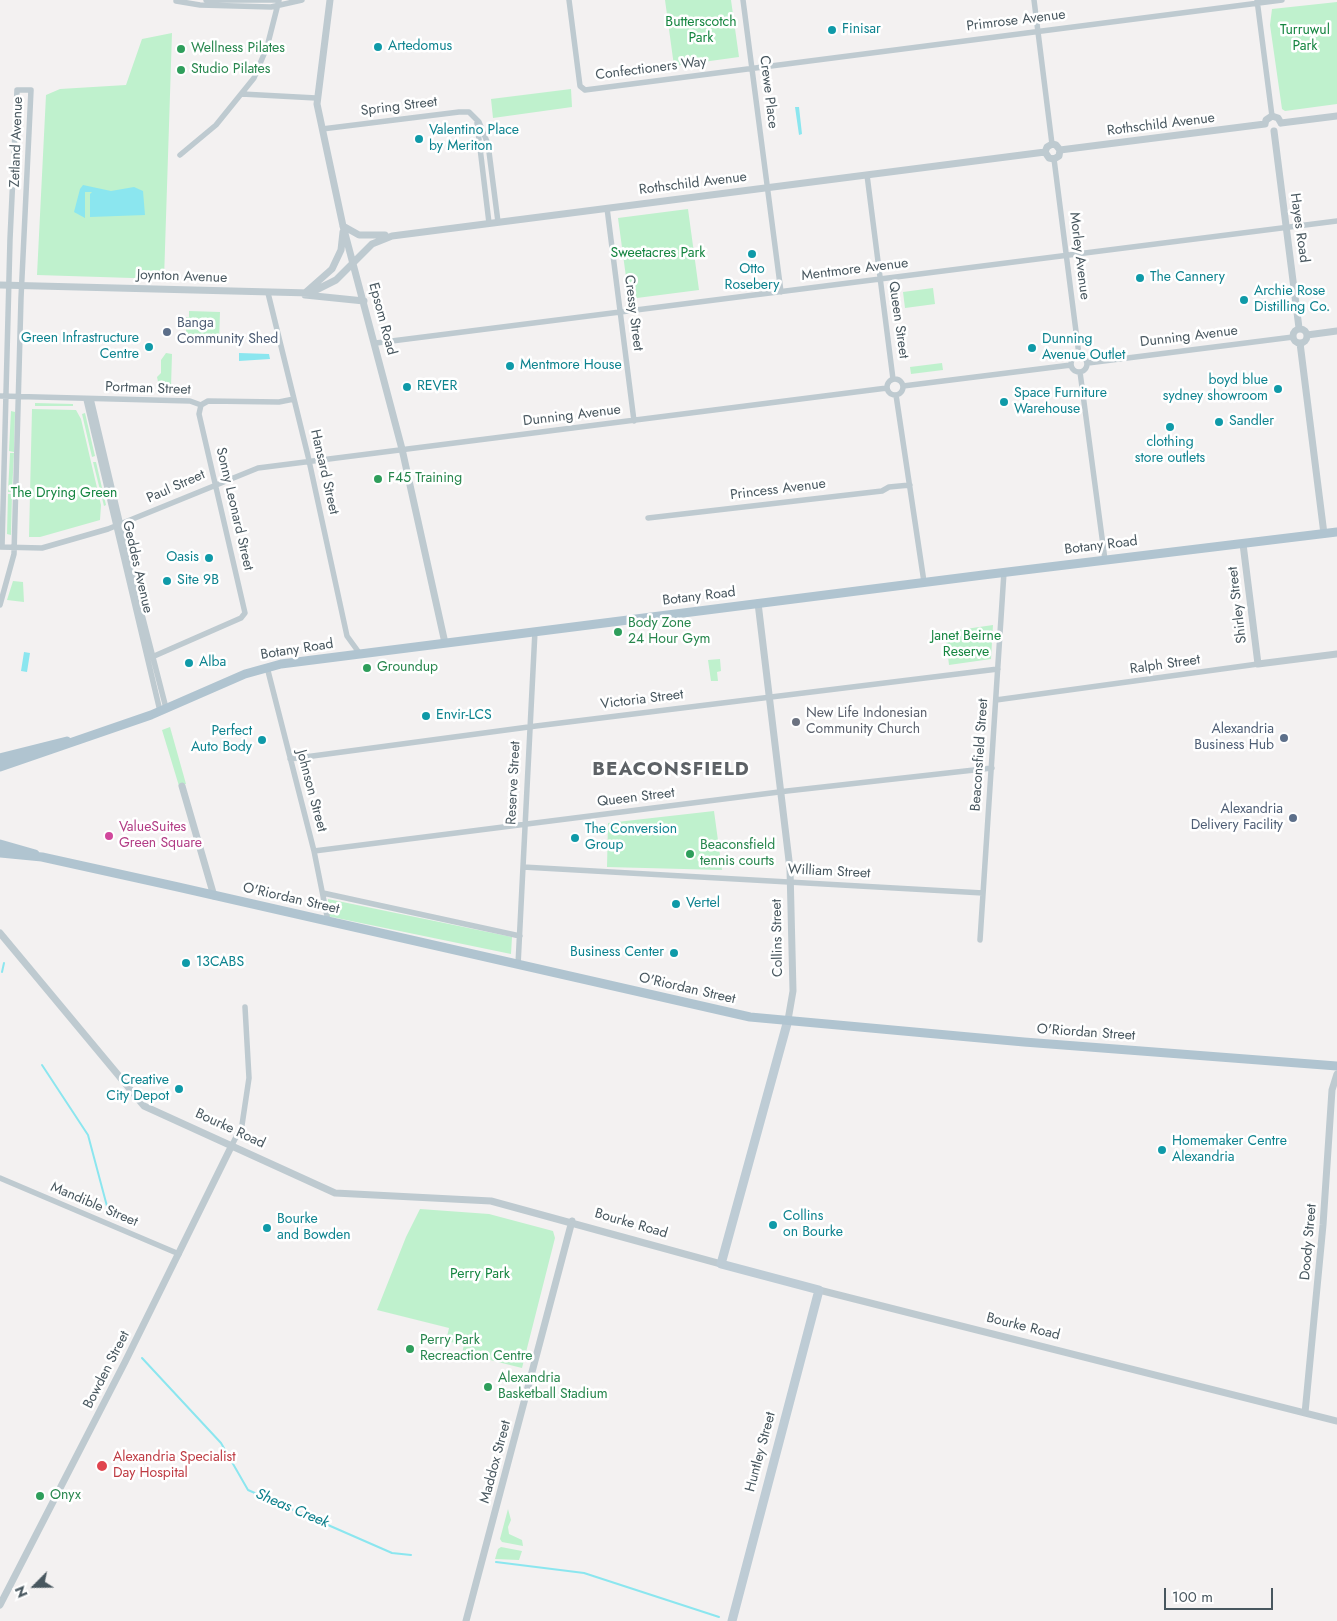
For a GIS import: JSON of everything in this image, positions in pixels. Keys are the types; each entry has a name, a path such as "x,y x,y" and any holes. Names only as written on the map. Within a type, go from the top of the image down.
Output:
{"main road":[{"name":"Botany Road","path":"0,767 163,709 245,674 267,667 535,631 1337,532"},
{"name":"Botany Road","path":"0,758 50,743 77,739"},
{"name":"O'Riordan Street","path":"3,850 328,921 744,1016 1024,1042 1337,1066"},
{"name":"Collins Street","path":"722,1264 788,1020"},
{"name":"Bourke Road","path":"722,1264 819,1290"},
{"name":"Huntley Street","path":"732,1621 819,1290"}],"street":[{"path":"185,1 200,0"},
{"path":"206,0 263,4"},
{"path":"185,1 200,5 263,4 302,0"},
{"name":"Confectioners Way","path":"569,0 580,86 584,90 753,68"},
{"name":"Crewe Place","path":"743,0 781,292"},
{"path":"1034,0 1052,144"},
{"name":"Primrose Avenue","path":"753,68 1258,1 1282,0"},
{"name":"Epsom Road","path":"328,1 316,98 344,226 376,343 402,449 445,643"},
{"path":"1258,1 1272,116"},
{"path":"180,155 216,125 242,94 261,64 279,2"},
{"name":"Zetland Avenue","path":"0,605 14,547 22,286 31,90 17,90 10,285 3,396 1,547"},
{"path":"242,94 316,98"},
{"name":"Spring Street","path":"322,129 460,112 469,112 476,118"},
{"path":"1272,116 1278,118 1281,123"},
{"path":"1272,116 1266,120 1267,129 1274,131 1279,128 1281,123"},
{"path":"1281,123 1337,116"},
{"path":"476,118 487,140 498,222"},
{"path":"476,118 489,223"},
{"name":"Rothschild Avenue","path":"1060,150 1265,124"},
{"name":"Hayes Road","path":"1274,131 1299,328"},
{"path":"1052,144 1058,146 1060,150 1059,156 1054,159 1049,158 1045,152 1047,146 1052,144"},
{"name":"Rothschild Avenue","path":"354,263 377,241 397,235 1045,152"},
{"name":"Morley Avenue","path":"1054,159 1078,355"},
{"path":"484,185 486,176 491,170"},
{"name":"Queen Street","path":"867,176 893,379"},
{"name":"Cressy Street","path":"607,208 634,421"},
{"name":"Mentmore Avenue","path":"376,343 1337,221"},
{"path":"305,293 327,275 336,262 342,246 344,226 360,235 397,235"},
{"name":"Joynton Avenue","path":"0,285 293,294 320,289 332,283 354,263"},
{"name":"Hansard Street","path":"268,293 309,461 347,636 360,654"},
{"path":"293,294 364,301"},
{"path":"1299,328 1304,329 1307,335 1306,340 1300,343 1296,342 1293,337 1293,332 1299,328"},
{"path":"1307,335 1337,331"},
{"name":"Dunning Avenue","path":"1088,363 1293,337"},
{"path":"1300,343 1324,534"},
{"path":"1078,355 1085,357 1088,363 1086,369 1080,372 1074,370 1071,365 1074,358 1078,355"},
{"path":"903,386 1071,365"},
{"path":"1080,372 1105,560"},
{"path":"893,379 900,381 903,386 902,391 896,395 890,394 886,388 893,379"},
{"name":"Dunning Avenue","path":"261,468 886,388"},
{"path":"896,395 924,582"},
{"name":"Portman Street","path":"3,396 190,400 200,404 206,402 279,402 294,399"},
{"name":"Geddes Avenue","path":"88,399 163,709"},
{"name":"Sonny Leonard Street","path":"152,657 241,618 244,614 199,414 200,404"},
{"name":"Paul Street","path":"1,547 42,548 118,526 216,483 261,468"},
{"name":"Princess Avenue","path":"648,518 882,491 889,487 910,485"},
{"name":"Geddes Avenue","path":"118,526 152,657 163,709"},
{"name":"Shirley Street","path":"1243,544 1258,664"},
{"name":"Beaconsfield Street","path":"980,940 1004,572"},
{"name":"Collins Street","path":"758,603 780,792 788,838 792,991 788,1020"},
{"name":"Reserve Street","path":"518,965 535,631"},
{"name":"Ralph Street","path":"996,700 1337,654"},
{"name":"Johnson Street","path":"267,667 314,851 328,921"},
{"name":"Victoria Street","path":"290,759 529,726 998,669"},
{"name":"Queen Street","path":"314,851 780,792 992,768"},
{"path":"182,786 214,896"},
{"name":"William Street","path":"523,867 983,893"},
{"path":"323,893 520,936"},
{"name":"Bourke Road","path":"0,933 144,1106 335,1193 491,1201 572,1221 722,1264"},
{"path":"232,1145 242,1125 249,1078 245,1007"},
{"name":"Doody Street","path":"1305,1413 1322,1234 1332,1090 1337,1074"},
{"name":"Bowden Street","path":"0,1605 179,1254 232,1145"},
{"name":"Mandible Street","path":"0,1178 179,1254"},
{"name":"Maddox Street","path":"466,1621 572,1221"},
{"name":"Bourke Road","path":"819,1290 1337,1421"}],"green space":[{"name":"Butterscotch Park","path":"665,0 731,0 739,57 674,66"},
{"name":"Turruwul Park","path":"1337,2 1337,104 1285,111 1282,109 1270,25 1272,9"},
{"path":"172,33 164,279 37,275 46,95 60,89 126,85 142,39"},
{"path":"571,89 572,107 493,118 491,99"},
{"name":"Sweetacres Park","path":"688,209 699,290 629,299 618,218"},
{"path":"933,288 935,304 905,308 903,292"},
{"path":"189,311 220,312 219,342 186,340 186,317 189,317"},
{"path":"166,353 172,354 171,387 159,386 157,377 161,373 161,360"},
{"path":"942,363 943,370 911,374 910,367"},
{"path":"35,403 73,404 73,406 35,406"},
{"name":"The Drying Green","path":"32,409 76,410 81,419 101,505 100,520 40,537 29,537"},
{"path":"11,411 15,412 14,452 9,451"},
{"path":"85,413 95,456 92,457 82,414"},
{"path":"10,453 14,453 12,492 8,492"},
{"path":"93,462 96,462 106,505 104,506"},
{"path":"8,494 12,494 11,535 7,534"},
{"path":"13,581 23,582 24,602 7,600"},
{"name":"Janet Beirne Reserve","path":"993,625 991,659 949,665 945,632"},
{"path":"720,659 721,671 717,672 718,681 711,681 708,660"},
{"path":"170,727 186,784 179,786 162,730"},
{"path":"714,811 722,870 607,867 608,823"},
{"path":"328,899 512,937 511,954 327,916"},
{"name":"Perry Park","path":"420,1209 489,1214 553,1231 555,1238 522,1368 462,1353 464,1345 446,1341 449,1328 377,1310 406,1237"},
{"path":"508,1509 511,1520 508,1527 509,1534 522,1540 523,1546 502,1542 500,1539"},
{"path":"501,1547 522,1551 519,1560 495,1559 498,1549"}],"water":[{"path":"795,107 799,107 802,134 799,135"},
{"path":"83,185 111,191 134,187 143,191 145,215 90,217 90,194 92,192 85,192 85,218 74,212 80,189"},
{"path":"239,353 269,354 270,359 239,361"},
{"path":"24,652 30,653 27,672 21,671"}],"waterway":[{"name":"Sheas Creek","path":"2,972 4,963"},
{"name":"Sheas Creek","path":"42,1065 88,1135 108,1210"},
{"name":"Sheas Creek","path":"142,1358 221,1443 248,1490 392,1553 411,1555"},
{"name":"Sheas Creek","path":"496,1562 584,1573 719,1617"}],"place":[{"name":"Finisar","path":"832,30"},
{"name":"Artedomus","path":"378,47"},
{"name":"Wellness Pilates","path":"181,49"},
{"name":"Studio Pilates","path":"181,70"},
{"name":"Valentino Place by Meriton","path":"419,139"},
{"name":"Otto Rosebery","path":"752,254"},
{"name":"The Cannery","path":"1140,278"},
{"name":"Archie Rose Distilling Co.","path":"1244,300"},
{"name":"Banga Community Shed","path":"167,332"},
{"name":"Green Infrastructure Centre","path":"149,347"},
{"name":"Dunning Avenue Outlet","path":"1032,348"},
{"name":"Mentmore House","path":"510,366"},
{"name":"REVER","path":"407,387"},
{"name":"boyd blue sydney showroom","path":"1278,389"},
{"name":"Space Furniture Warehouse","path":"1004,402"},
{"name":"Sandler","path":"1219,422"},
{"name":"clothing store outlets","path":"1170,427"},
{"name":"F45 Training","path":"378,479"},
{"name":"Oasis","path":"209,558"},
{"name":"Site 9B","path":"167,581"},
{"name":"Body Zone 24 Hour Gym","path":"618,632"},
{"name":"Alba","path":"189,663"},
{"name":"Groundup","path":"367,668"},
{"name":"Envir-LCS","path":"426,716"},
{"name":"New Life Indonesian Community Church","path":"796,722"},
{"name":"Alexandria Business Hub","path":"1284,738"},
{"name":"Perfect Auto Body","path":"262,740"},
{"name":"Alexandria Delivery Facility","path":"1293,818"},
{"name":"ValueSuites Green Square","path":"109,836"},
{"name":"The Conversion Group","path":"575,838"},
{"name":"Beaconsfield tennis courts","path":"690,854"},
{"name":"Vertel","path":"676,904"},
{"name":"Business Center","path":"674,953"},
{"name":"13CABS","path":"186,963"},
{"name":"Creative City Depot","path":"179,1089"},
{"name":"Homemaker Centre Alexandria","path":"1162,1150"},
{"name":"Collins on Bourke","path":"773,1225"},
{"name":"Bourke and Bowden","path":"267,1228"},
{"name":"Perry Park Recreaction Centre","path":"410,1349"},
{"name":"Alexandria Basketball Stadium","path":"488,1387"},
{"name":"Alexandria Specialist Day Hospital","path":"102,1466"},
{"name":"Onyx","path":"40,1496"}],"district":[{"name":"BEACONSFIELD","path":"671,770"}]}
